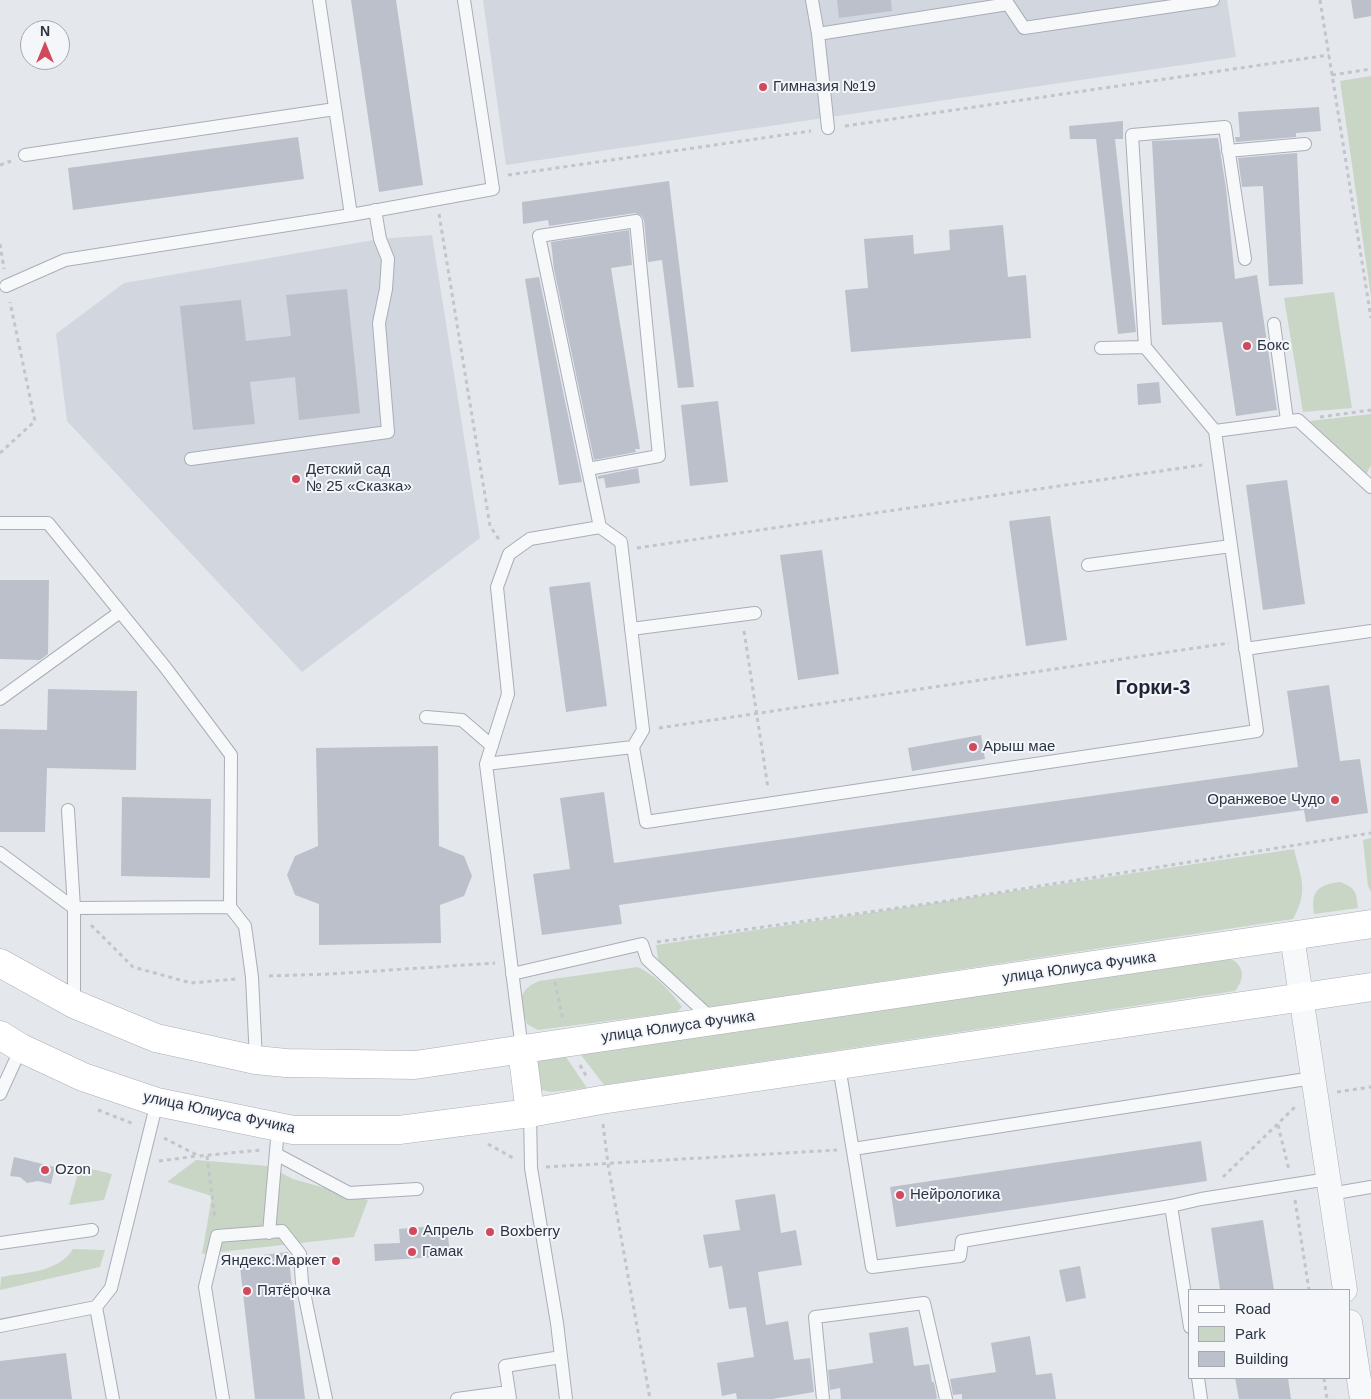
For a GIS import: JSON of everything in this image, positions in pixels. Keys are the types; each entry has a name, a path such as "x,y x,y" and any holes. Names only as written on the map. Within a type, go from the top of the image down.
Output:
{"main road":[{"name":"улица Юлиуса Фучика","path":"0,963 74,1004 156,1038 256,1060 286,1063 415,1065 1371,924"},
{"name":"улица Юлиуса Фучика","path":"11,1041 83,1077 277,1141 293,1130 399,1130 530,1113 601,1100 1371,987"},
{"path":"522,1050 530,1113"}],"street":[{"path":"1292,936 1345,1289"},
{"path":"1351,1328 1362,1399"}],"lane":[{"path":"319,0 351,215"},
{"path":"6,286 65,260 351,215 493,189 464,0"},
{"path":"812,0 818,34 828,128"},
{"path":"818,34 1008,4 1024,28 1213,0"},
{"path":"24,155 335,110"},
{"path":"588,469 659,456 636,221 539,236 600,527 621,542 643,730 633,747 646,822 1257,732 1215,431 1145,347 1132,135 1225,127 1245,259"},
{"path":"1228,151 1305,144"},
{"path":"191,459 388,432 379,323 386,289 388,259 380,239 374,210"},
{"path":"1274,324 1293,420 1371,487"},
{"path":"1101,348 1145,347"},
{"path":"1215,431 1293,420"},
{"path":"0,523 48,523 165,667 230,755 230,907 245,926 252,977 256,1060"},
{"path":"522,1050 486,764 508,694 497,587 509,554 530,539 600,527"},
{"path":"1088,565 1231,546"},
{"path":"0,699 120,612"},
{"path":"631,629 755,613"},
{"path":"1245,645 1371,631"},
{"path":"426,717 462,720 492,746"},
{"path":"486,764 633,747"},
{"path":"68,810 74,908 74,1004"},
{"path":"0,853 74,908 230,907"},
{"path":"511,968 642,944 647,959 714,1022"},
{"path":"0,1094 11,1041"},
{"path":"839,1066 872,1267 960,1256 962,1241 1171,1206 1200,1199 1292,1185 1371,1187"},
{"path":"853,1149 1314,1086"},
{"path":"0,1326 96,1307 111,1288 157,1102"},
{"path":"530,1113 531,1168 557,1322 566,1399"},
{"path":"277,1141 349,1193 417,1189"},
{"path":"269,1232 277,1141"},
{"path":"1171,1206 1188,1314"},
{"path":"0,1243 92,1230"},
{"path":"223,1399 205,1287 217,1236 282,1231 300,1254 302,1283 326,1399"},
{"path":"823,1399 815,1317 924,1303 946,1399"},
{"path":"96,1307 113,1399"},
{"path":"457,1399 509,1395 505,1366 561,1357"},
{"path":"1198,1379 1201,1399"}],"path":[{"path":"1320,0 1371,318"},
{"path":"492,177 1329,55"},
{"path":"1332,75 1371,69"},
{"path":"437,199 490,526 509,554"},
{"path":"0,244 6,286 35,421 0,453"},
{"path":"1293,420 1371,410"},
{"path":"622,550 1220,462"},
{"path":"741,615 771,803"},
{"path":"643,730 1245,645"},
{"path":"642,944 940,902 1371,833"},
{"path":"74,908 133,967 191,983 252,977 511,968"},
{"path":"1200,1199 1278,1124 1314,1086 1371,1087"},
{"path":"1278,1124 1292,1185 1309,1289"},
{"path":"207,1156 217,1236"},
{"path":"608,1164 650,1399"},
{"path":"1324,1379 1327,1399"}],"shaded area":[{"name":"Гимназия №19","path":"483,0 1227,0 1236,57 506,165"},
{"name":"Детский сад № 25 «Сказка»","path":"432,235 480,538 302,672 67,421 56,334 124,283 380,239"}],"green space":[{"path":"1371,76 1371,297 1340,81"},
{"path":"1334,292 1352,408 1303,412 1284,298"},
{"path":"1371,414 1371,465 1366,475 1310,421"},
{"path":"1371,838 1371,892 1368,886 1363,840"},
{"path":"1294,849 1301,877 1302,892 1298,909 1293,919 706,1008 659,964 656,945"},
{"path":"1340,882 1349,886 1354,891 1358,908 1314,914 1313,906 1317,890 1326,885"},
{"path":"1223,956 1235,961 1241,969 1241,979 1235,991 604,1085 578,1051"},
{"path":"638,967 657,979 672,994 682,1007 677,1012 538,1030 527,1024 522,998 523,993 531,985 539,981"},
{"path":"564,1054 587,1088 551,1092 541,1090 534,1078 535,1065 542,1058"},
{"path":"196,1160 268,1166 293,1179 368,1200 354,1237 202,1254 212,1196 167,1182"},
{"path":"80,1166 112,1174 104,1200 69,1205"},
{"path":"73,1249 105,1250 100,1267 0,1290 1,1277 50,1267 67,1257"}],"building":[{"path":"351,0 396,0 423,185 379,192"},
{"path":"837,0 891,0 892,11 839,18"},
{"path":"1351,0 1371,0 1371,16 1354,19"},
{"path":"1319,107 1321,131 1296,133 1296,137 1236,142 1235,137 1240,137 1238,112"},
{"path":"1123,121 1123,139 1115,139 1136,332 1118,334 1096,139 1070,139 1069,126"},
{"path":"298,137 304,179 73,210 68,168"},
{"path":"1218,138 1226,188 1235,279 1257,275 1277,410 1236,416 1222,322 1162,325 1152,141"},
{"path":"1297,153 1303,284 1269,286 1263,186 1242,187 1238,158"},
{"path":"669,181 694,387 678,388 662,260 648,262 642,216 635,213 549,226 548,220 523,224 522,202"},
{"path":"1003,225 1008,277 1026,275 1031,338 851,352 845,290 868,288 864,239 913,235 914,254 950,250 949,230"},
{"path":"629,230 632,265 611,268 640,449 635,449 636,452 594,460 554,269 551,242"},
{"path":"539,277 582,482 559,485 525,279"},
{"path":"347,289 360,413 299,420 295,377 250,382 255,424 193,430 180,306 241,300 246,341 291,336 286,295"},
{"path":"1159,382 1161,403 1138,405 1137,384"},
{"path":"718,401 728,482 690,486 681,405"},
{"path":"638,468 640,483 606,488 604,478 598,479 598,476"},
{"path":"1287,480 1305,604 1263,610 1246,485"},
{"path":"1050,516 1067,640 1026,646 1009,521"},
{"path":"822,550 839,674 798,680 780,555"},
{"path":"0,580 49,580 48,654 40,660 0,659"},
{"path":"590,582 607,706 566,712 549,587"},
{"path":"1329,685 1340,761 1360,759 1368,813 1306,822 1304,810 619,905 622,924 542,935 533,874 570,869 560,798 604,792 614,863 1298,767 1287,691"},
{"path":"48,689 137,691 136,770 47,768 45,832 0,832 0,729 47,730"},
{"path":"981,735 985,759 912,771 908,748"},
{"path":"438,746 439,846 464,856 472,876 464,896 440,905 441,943 319,945 319,904 295,895 287,875 295,856 318,846 316,748"},
{"path":"122,797 211,799 210,878 121,876"},
{"path":"1201,1141 1207,1181 896,1227 890,1187"},
{"path":"14,1157 55,1167 51,1184 38,1181 27,1183 20,1177 10,1176"},
{"path":"775,1194 781,1233 796,1230 802,1265 758,1272 766,1325 788,1321 794,1360 810,1358 814,1392 772,1399 737,1399 736,1393 722,1396 717,1363 754,1357 746,1307 729,1309 722,1266 709,1268 703,1235 740,1230 735,1200"},
{"path":"1263,1220 1274,1289 1220,1289 1211,1228"},
{"path":"447,1225 450,1256 375,1261 374,1244 400,1243 399,1229"},
{"path":"288,1252 305,1399 255,1399 239,1258"},
{"path":"1080,1266 1086,1298 1066,1302 1059,1270"},
{"path":"908,1327 914,1366 929,1364 937,1398 841,1399 840,1388 830,1390 828,1370 873,1363 869,1333"},
{"path":"1030,1336 1036,1375 1052,1373 1056,1399 962,1399 962,1394 953,1395 950,1379 996,1372 991,1343"},
{"path":"66,1353 72,1399 0,1399 0,1361"},
{"path":"1235,1379 1288,1379 1291,1399 1239,1399"}],"place":[{"name":"Гимназия №19","path":"763,87"},
{"name":"Бокс","path":"1247,346"},
{"name":"Детский сад № 25 «Сказка»","path":"296,479"},
{"name":"Арыш мае","path":"973,747"},
{"name":"Оранжевое Чудо","path":"1335,800"},
{"name":"Ozon","path":"45,1170"},
{"name":"Нейрологика","path":"900,1195"},
{"name":"Апрель","path":"413,1231"},
{"name":"Boxberry","path":"490,1232"},
{"name":"Гамак","path":"412,1252"},
{"name":"Яндекс.Маркет","path":"336,1261"},
{"name":"Пятёрочка","path":"247,1291"}],"district":[{"name":"Горки-3","path":"1153,688"}]}
